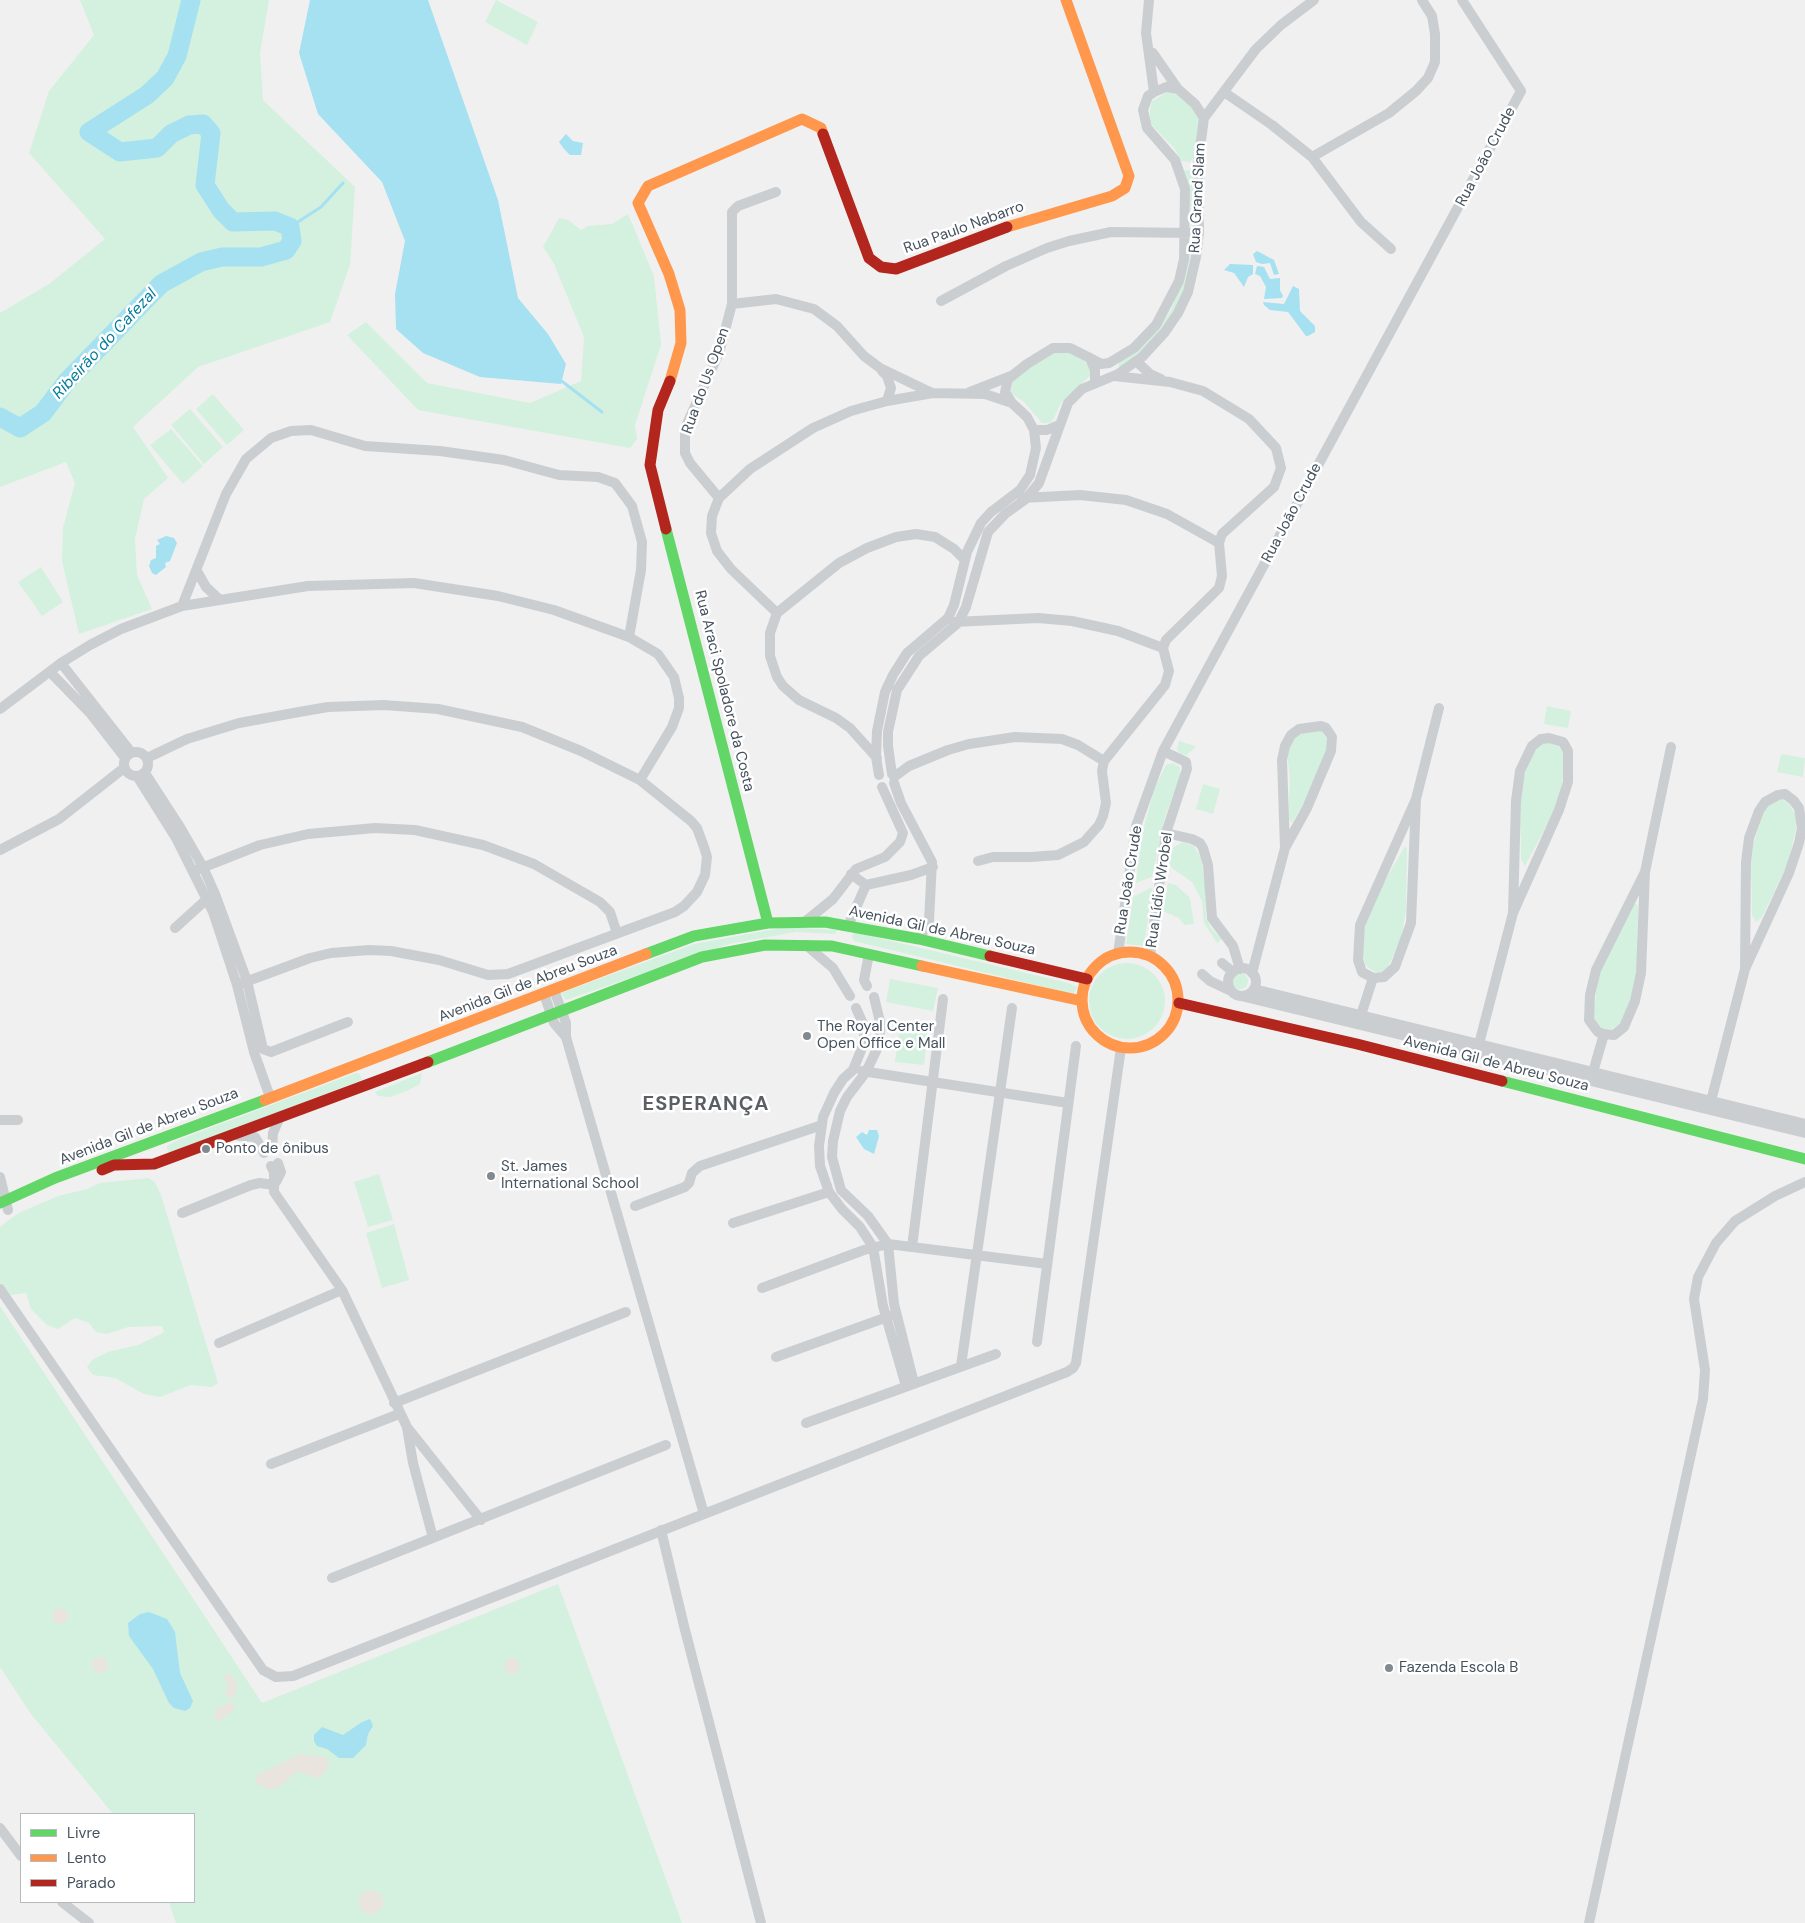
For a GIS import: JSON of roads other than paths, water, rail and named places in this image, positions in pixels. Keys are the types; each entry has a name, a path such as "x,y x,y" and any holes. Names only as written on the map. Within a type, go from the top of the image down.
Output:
{"street":[{"name":"Rua Paulo Nabarro","path":"650,466 658,410 670,382 680,343 680,310 669,274 638,202 648,186 802,119 821,128 869,258 881,267 896,269 987,233 1112,196 1124,188 1129,176 1066,0"},
{"path":"1149,0 1146,33 1154,92 1166,87 1178,89"},
{"path":"1148,41 1158,63 1178,89 1195,104 1204,118 1270,35 1314,0"},
{"path":"1312,157 1389,113 1416,91 1428,78 1434,62 1436,34 1432,16 1422,0"},
{"name":"Rua João Crude","path":"1118,954 1130,857 1136,826 1163,751 1521,91 1462,0"},
{"name":"Rua Grand Slam","path":"964,394 1011,376 1053,348 1070,348 1100,364 1109,363 1134,348 1156,325 1179,281 1184,259 1186,233 1185,189 1178,165 1170,153 1151,134 1145,123 1143,110 1148,96 1154,92"},
{"path":"1224,92 1272,125 1312,157 1361,222 1391,249"},
{"name":"Rua Grand Slam","path":"918,939 929,921 933,866 900,800 893,778 888,746 888,732 897,690 919,656 958,623 966,607 988,532 1000,519 1026,499 1039,483 1068,403 1082,389 1114,376 1136,361 1165,332 1178,313 1192,276 1199,233 1198,163 1204,118"},
{"path":"1178,165 1192,166 1198,163"},
{"name":"Rua do Us Open","path":"719,498 690,463 685,453 685,428 719,353 732,304 732,212 738,206 776,192"},
{"path":"941,301 1006,266 1046,248 1069,241 1121,232 1199,233"},
{"path":"732,304 776,299 814,309 837,326 864,356 880,368 933,393"},
{"path":"1090,358 1095,370 1095,383"},
{"path":"978,860 993,857 1030,858 1058,855 1084,842 1099,825 1103,816 1105,798 1102,771 1104,761 1165,685 1169,671 1163,648 1166,640 1219,588 1222,576 1219,544 1222,534 1274,487 1281,468 1276,448 1260,428 1230,405 1203,391 1166,381 1150,374 1136,361"},
{"path":"880,368 890,382 891,388 887,401"},
{"path":"806,921 833,900 851,874 859,867 885,858 902,838 900,825 878,781 876,757 879,716 893,675 907,654 945,622 954,605 964,559 981,523 991,512 1014,495 1026,481 1033,466 1036,454 1034,430 1027,417 1006,396 1004,388 1011,376"},
{"path":"1114,376 1166,381"},
{"path":"777,613 731,569 717,552 710,526 719,498 750,469 813,428 851,411 887,401 933,393 985,394 1012,403"},
{"path":"1034,430 1047,430 1059,425"},
{"path":"182,606 197,571 214,521 246,459 258,446 279,435 291,431 311,430 365,446 440,451 504,460 559,475 585,476 609,480 620,487 637,516 643,556 630,637"},
{"name":"Rua Araci Spoladore da Costa","path":"650,466 768,923"},
{"path":"1014,495 1026,499 1080,495 1126,500 1167,514 1219,544"},
{"path":"893,778 850,728 836,718 799,700 783,686 777,677 770,656 770,633 777,613 839,563 867,548 896,537 916,534 935,537 950,546 964,559"},
{"path":"197,571 206,586 220,600"},
{"path":"0,709 60,663 121,629 182,606 308,586 414,583 517,600 568,615 630,637 653,651 666,663 674,677 679,698 679,708 672,727 640,780"},
{"path":"945,622 958,623 1038,618 1072,621 1118,631 1163,648"},
{"path":"0,850 66,814 127,760 141,752 147,758 148,766 141,774 129,774 127,760 60,663"},
{"path":"50,672 90,713 127,760"},
{"path":"147,758 187,739 239,724 299,712 360,705 409,706 495,720 552,738 640,780 677,808 697,828 707,857 707,867 701,883 691,900 675,912 498,976 479,974 439,960 416,955 369,950 331,953 310,958 242,983"},
{"path":"1416,800 1411,923 1395,967 1384,976 1373,978 1362,972 1358,960 1360,925 1416,800 1439,708"},
{"path":"1241,996 1246,996 1254,989 1256,980 1252,973 1290,827 1282,760 1285,746 1291,735 1299,729 1321,726 1326,728 1332,737 1331,751 1307,808 1290,827"},
{"path":"882,787 888,788 893,778 909,766 948,750 969,744 1015,737 1062,739 1078,745 1104,761"},
{"path":"1479,1044 1513,913 1559,810 1568,782 1568,751 1563,742 1549,738 1541,740 1532,746 1526,754 1520,771 1516,801 1513,913"},
{"path":"1645,872 1596,970 1590,995 1590,1020 1598,1032 1604,1034 1614,1034 1621,1030 1633,1008 1641,973 1645,872 1672,748"},
{"name":"Rua Lídio Wrobel","path":"1150,956 1166,833 1187,765 1186,762 1163,751"},
{"path":"879,775 886,771 893,778"},
{"path":"141,774 173,833 198,869 242,983 265,1051 271,1052 348,1022"},
{"path":"1711,1101 1745,969 1789,873 1802,828 1799,808 1794,800 1785,794 1778,794 1765,802 1759,811 1749,838 1746,862 1745,969"},
{"path":"198,869 268,843 308,834 375,828 415,830 483,845 534,864 600,902 610,912 617,933"},
{"path":"1166,833 1192,838 1200,843 1203,848 1208,865 1212,918 1233,946 1237,971 1228,984 1231,991"},
{"path":"1397,842 1414,848"},
{"path":"866,886 911,875 933,866"},
{"path":"1514,866 1532,868"},
{"path":"198,869 207,899 242,983 254,1052 270,1097"},
{"path":"851,874 866,886"},
{"path":"850,996 833,968 805,944 815,938 839,936 848,926 866,886"},
{"path":"175,928 207,899"},
{"path":"1631,900 1643,903"},
{"name":"Avenida Gil de Abreu Souza","path":"3,1207 55,1178 694,936 768,923 806,921 848,926 918,939 1086,979"},
{"path":"1746,921 1764,924"},
{"name":"Avenida Gil de Abreu Souza","path":"3,1207 114,1165 150,1165 168,1159 279,1119 702,958 765,945 805,944 832,946 1082,1001"},
{"path":"1129,952 1150,956 1162,964 1172,975 1177,988 1179,1003 1176,1017 1158,1041 1144,1047 1121,1048 1101,1040 1091,1029 1084,1016 1082,1001 1086,979 1094,968 1105,959 1118,954 1129,952"},
{"path":"868,986 864,980 869,954"},
{"path":"1222,963 1237,971 1252,973"},
{"path":"1202,974 1210,981 1241,996 1805,1133"},
{"path":"1360,1015 1373,978"},
{"path":"1254,989 1805,1124"},
{"path":"549,992 557,1013 557,1028 566,1037 704,1514"},
{"path":"874,997 881,1026 877,1049 866,1072 847,1097 840,1111 832,1141 832,1157 841,1190 868,1216 888,1244 891,1316"},
{"path":"912,1247 942,999"},
{"name":"Avenida Gil de Abreu Souza","path":"1179,1003 1357,1044 1805,1160"},
{"path":"856,1008 863,1021 865,1036 853,1070 834,1093 822,1125 819,1146 820,1166 829,1192 842,1209 860,1227 873,1247 910,1384"},
{"path":"961,1366 1012,1008"},
{"path":"1594,1072 1604,1034"},
{"path":"1037,1342 1076,1046"},
{"path":"0,1289 263,1670 276,1677 292,1676 1068,1372 1073,1368 1077,1353 1121,1048"},
{"path":"853,1070 1068,1103"},
{"path":"228,1138 254,1137 268,1151 279,1119"},
{"path":"0,1120 18,1120"},
{"path":"635,1206 685,1187 689,1183 692,1173 700,1166 822,1125"},
{"path":"168,1159 161,1152 161,1148 184,1130"},
{"path":"275,1165 274,1185 276,1195 342,1290 399,1414 407,1427 480,1520"},
{"path":"0,1177 3,1207"},
{"path":"1589,1923 1702,1408 1705,1370 1694,1299 1698,1276 1716,1243 1735,1221 1775,1196 1805,1182"},
{"path":"182,1214 251,1185 260,1183 274,1185"},
{"path":"733,1223 829,1192"},
{"path":"762,1288 873,1247 888,1244 1047,1264"},
{"path":"219,1343 342,1290"},
{"path":"394,1403 626,1312"},
{"path":"776,1357 891,1316"},
{"path":"806,1423 996,1354"},
{"path":"271,1464 399,1414"},
{"path":"407,1427 413,1463 433,1538"},
{"path":"332,1578 666,1445"},
{"path":"661,1530 761,1923"},
{"path":"0,1828 20,1855"},
{"path":"63,1903 89,1923"}],"water":[{"path":"310,0 428,0 498,200 518,298 548,334 566,364 561,384 480,377 423,353 396,329 395,294 405,241 382,182 318,114 299,53"},
{"path":"566,134 573,141 583,143 581,155 570,155 559,142"},
{"path":"1257,251 1274,260 1279,274 1274,275 1270,263 1262,264 1256,262 1253,254"},
{"path":"1230,264 1253,265 1253,274 1248,277 1244,287 1234,273 1224,270"},
{"path":"1257,266 1264,267 1270,279 1280,278 1282,298 1264,299 1266,287 1260,276 1255,274"},
{"path":"1293,286 1299,289 1300,311 1315,326 1315,332 1308,336 1306,336 1288,312 1270,310 1263,302 1284,304"},
{"path":"166,536 174,538 177,543 170,561 165,563 166,567 156,575 152,573 149,566 151,560 156,558 156,546 160,544 157,540"},
{"path":"869,1130 877,1130 879,1136 874,1154 864,1149 856,1137 862,1132 867,1135"},
{"path":"149,1612 167,1619 175,1632 180,1673 193,1701 190,1708 185,1711 174,1708 169,1703 153,1669 129,1636 128,1623 140,1614"},
{"path":"370,1719 373,1726 368,1734 366,1745 353,1758 339,1758 327,1749 317,1746 314,1741 314,1735 322,1727 343,1735"}],"waterway":[{"name":"Ribeirão do Cafezal","path":"0,417 20,428 43,413 67,381 161,284 201,262 222,257 261,257 286,250 292,241 290,227 275,221 233,222 221,210 205,185 211,133 203,124 189,125 171,134 157,148 120,152 89,132 147,95 165,78 177,56 191,0"},
{"path":"290,227 321,207 343,183"},
{"path":"559,379 602,412"}],"place":[{"name":"The Royal Center Open Office e Mall","path":"807,1036"},
{"name":"Ponto de ônibus","path":"206,1149"},
{"name":"St. James International School","path":"491,1176"},
{"name":"Fazenda Escola B","path":"1389,1668"}],"district":[{"name":"ESPERANÇA","path":"706,1105"}]}
